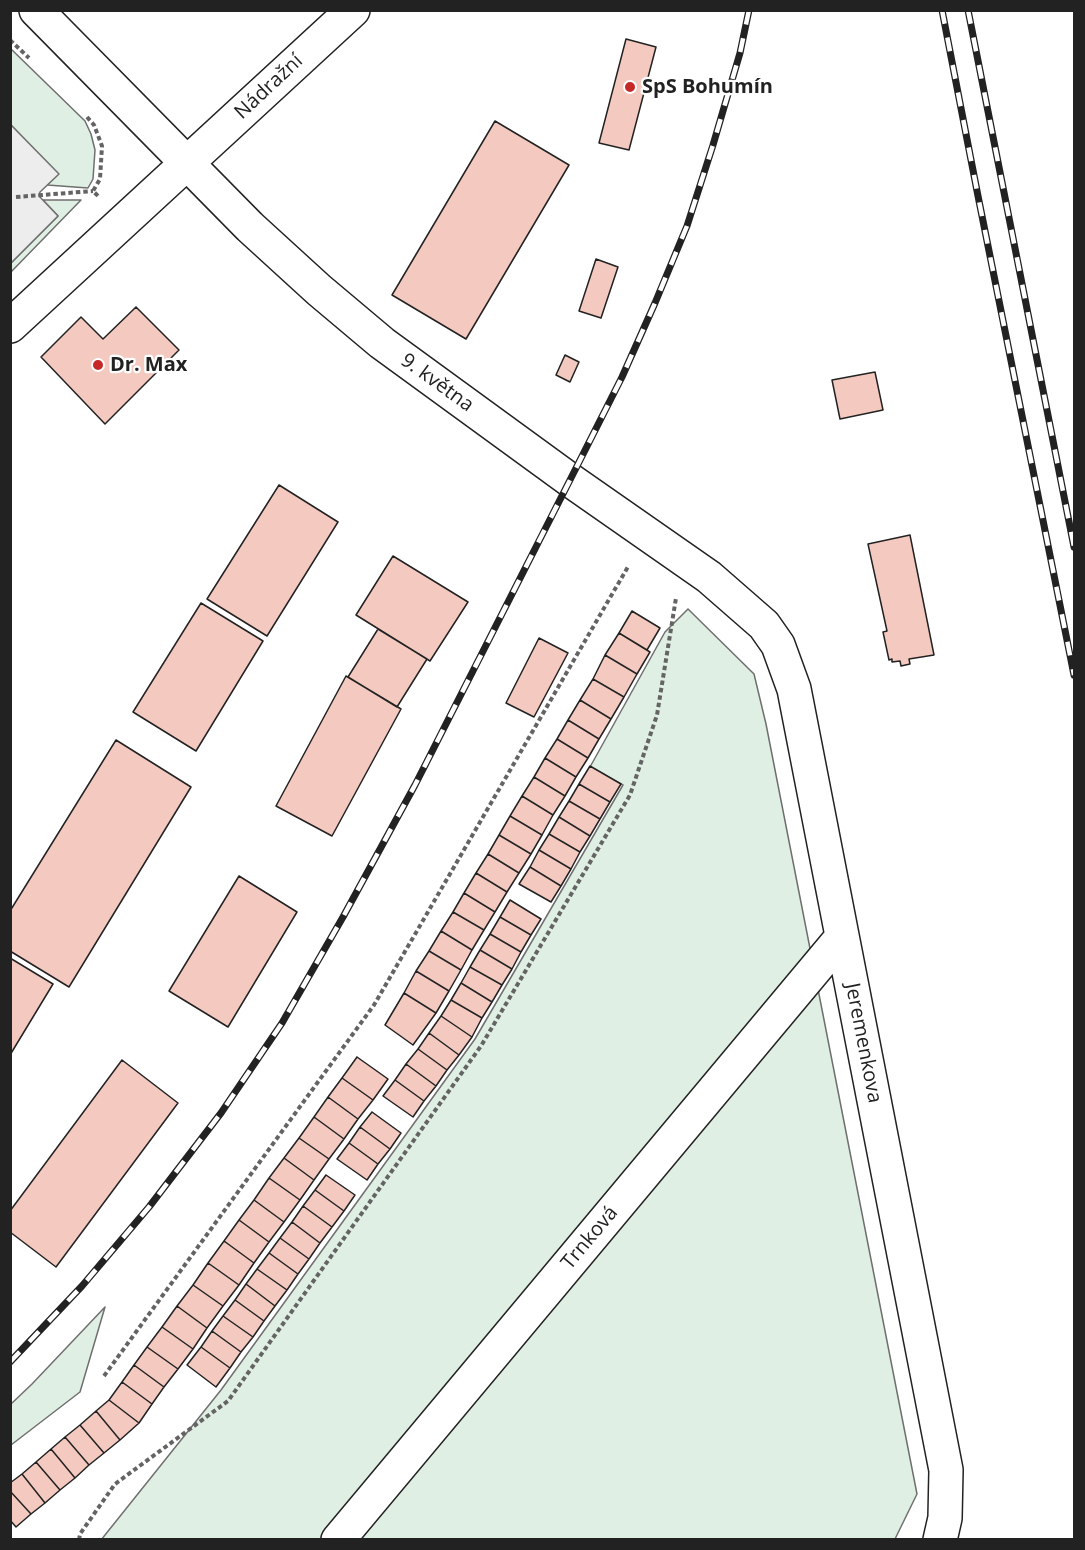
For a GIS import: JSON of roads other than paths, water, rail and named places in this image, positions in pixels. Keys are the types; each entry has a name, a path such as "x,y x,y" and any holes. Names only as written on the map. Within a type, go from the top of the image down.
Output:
{"street":[{"name":"9. května","path":"36,10 250,227 382,343 570,480 709,577"},
{"name":"Nádražní","path":"186,164 353,10"},
{"path":"10,326 186,164"},
{"name":"Jeremenkova","path":"709,577 764,626 778,645 794,689 946,1470 945,1518 940,1539"},
{"name":"Trnková","path":"338,1539 842,937"}],"railway":[{"path":"10,1362 82,1286 149,1207 221,1113 282,1023 343,917 415,785 622,377 687,226 740,53 749,10"},
{"path":"942,10 1074,675"},
{"path":"968,10 1074,547"}],"place":[{"name":"SpS Bohumín","path":"630,87"},
{"name":"Dr. Max","path":"98,365"}]}
